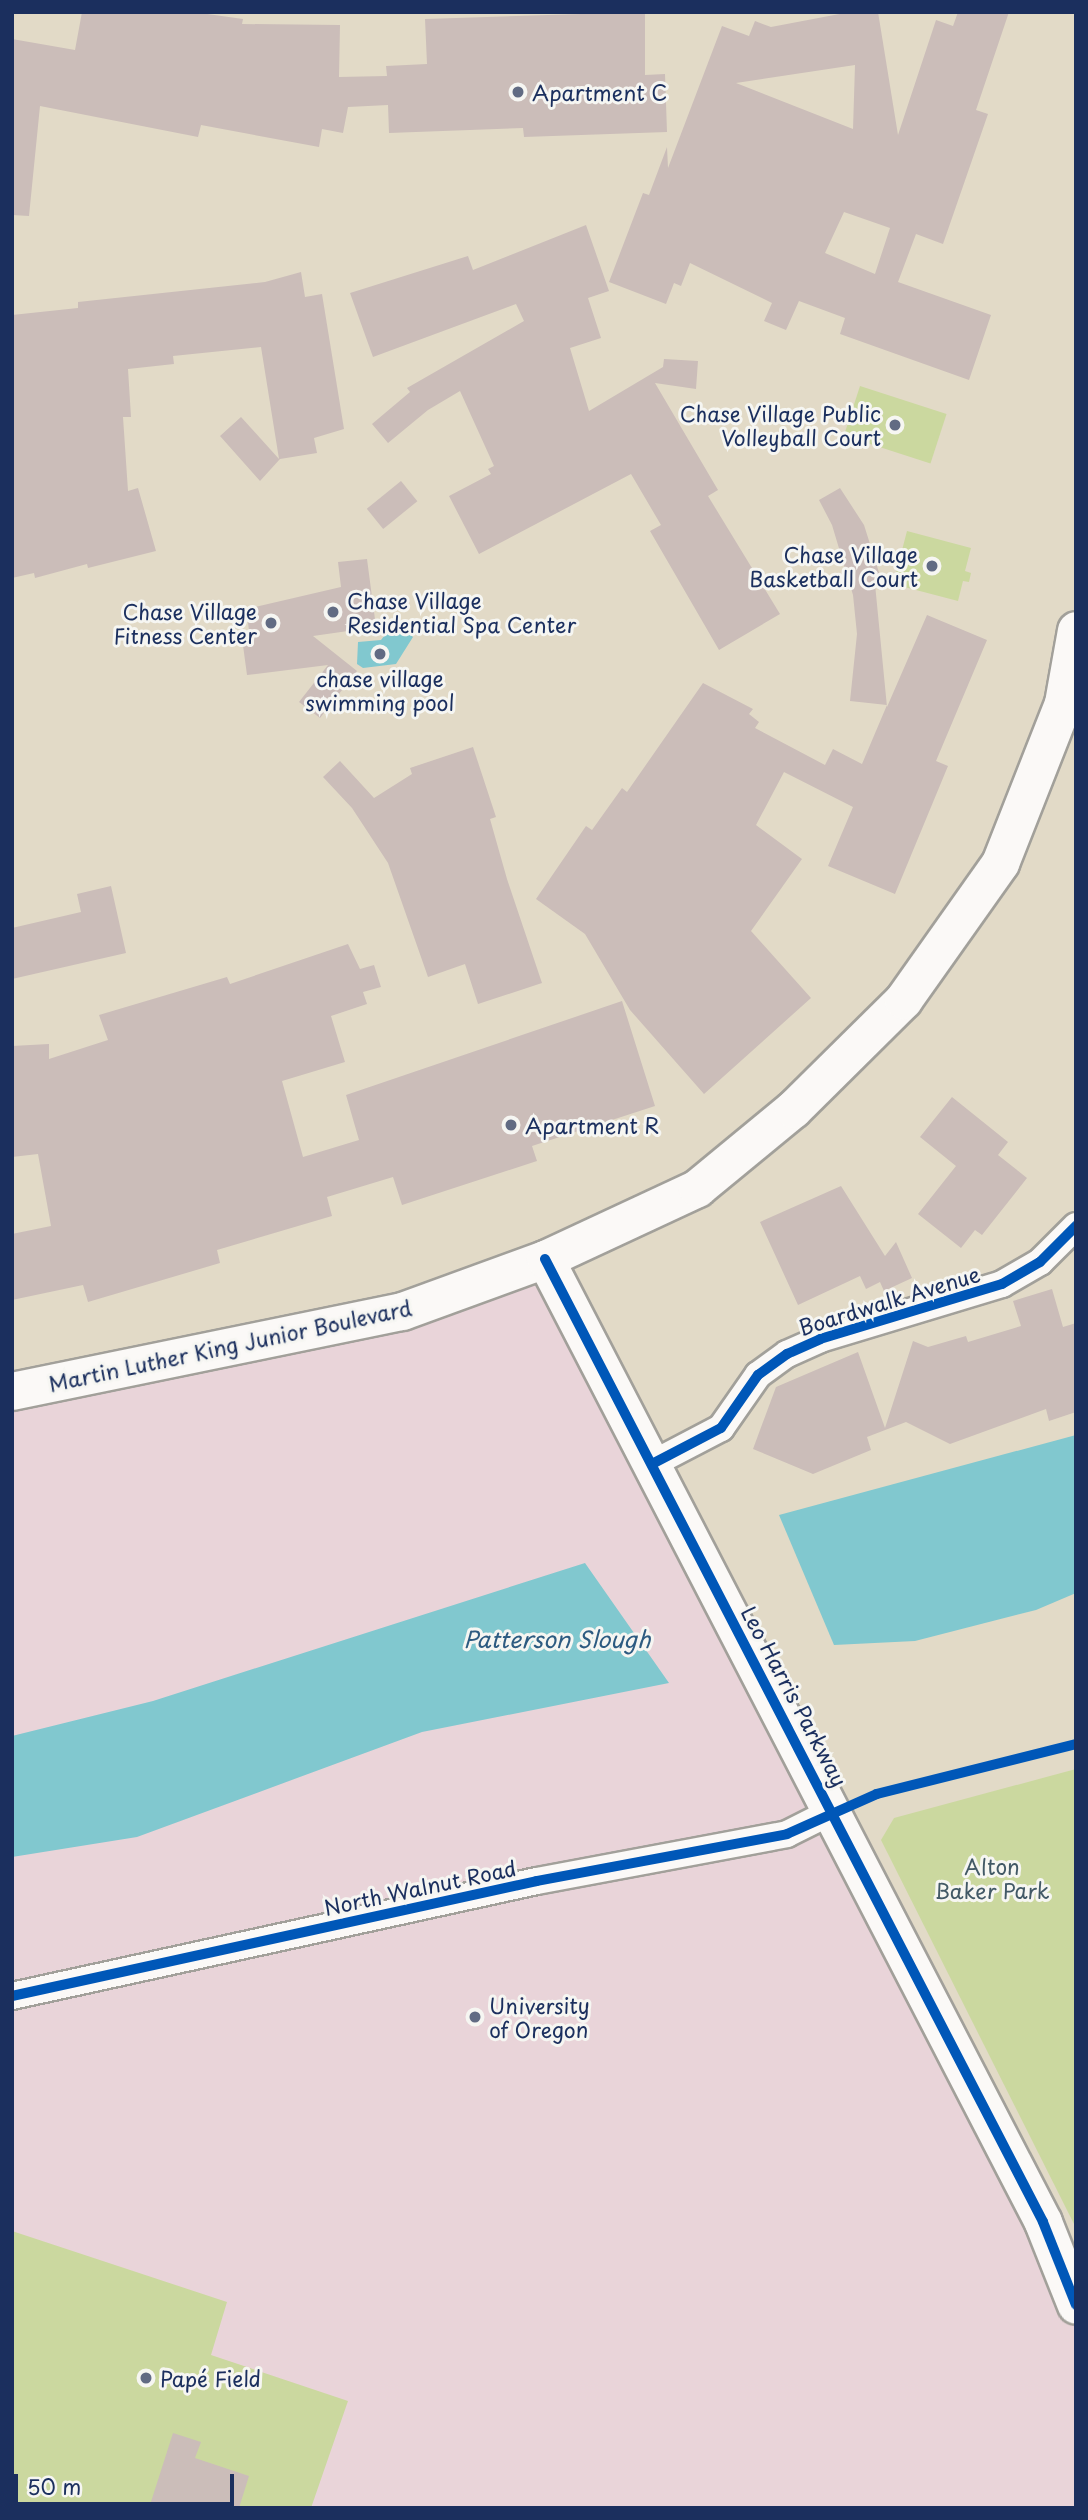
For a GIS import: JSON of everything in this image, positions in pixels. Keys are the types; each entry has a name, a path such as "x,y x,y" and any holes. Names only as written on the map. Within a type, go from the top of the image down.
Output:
{"main road":[{"name":"Martin Luther King Junior Boulevard","path":"12,1391 402,1311 545,1259 697,1188 793,1109 903,1000 1000,863 1063,703 1076,630"},
{"name":"Leo Harris Parkway","path":"545,1259 833,1811 1043,2222 1076,2305"}],"street":[{"name":"Boardwalk Avenue","path":"652,1464 721,1428 758,1376 787,1354 820,1339 1002,1284 1040,1262 1076,1226"},
{"name":"North Walnut Road","path":"12,1996 537,1881 787,1834 833,1811"}],"shaded area":[{"name":"University of Oregon","path":"545,1259 1076,2305 1076,2508 12,2508 12,1383"}],"green space":[{"name":"Chase Village Public Volleyball Court","path":"860,386 947,414 930,464 844,435"},
{"name":"Chase Village Basketball Court","path":"907,531 971,548 965,571 971,573 969,582 963,581 958,601 893,584 899,562 893,559 894,552 901,554"},
{"name":"Alton Baker Park","path":"1076,1769 1076,2228 881,1840 894,1818"},
{"name":"Papé Field","path":"12,2231 227,2302 211,2355 348,2401 311,2508 12,2508"}],"water":[{"name":"chase village swimming pool","path":"399,625 413,637 396,664 363,668 357,664 358,642 381,640 392,626"},
{"path":"1076,1435 1076,1593 1036,1610 915,1641 834,1645 779,1515"},
{"name":"Patterson Slough","path":"585,1563 669,1683 422,1732 137,1837 12,1857 12,1736 153,1701"}],"building":[{"path":"82,12 193,12 243,19 242,24 340,25 339,77 387,76 386,66 427,64 425,19 645,12 645,75 665,74 667,132 524,137 523,128 389,133 388,105 348,107 343,133 322,129 319,147 201,125 198,137 40,106 29,216 12,215 12,39 75,50"},
{"path":"850,12 878,12 898,135 936,20 953,26 958,12 1009,12 976,110 988,114 943,244 916,234 898,282 991,315 969,380 840,334 845,318 799,301 786,330 764,321 772,303 690,263 681,286 674,283 666,304 609,282 643,193 649,195 667,147 668,168 722,26 749,36 755,21 771,27","holes":["855,65 853,129 736,83","844,212 890,228 875,274 825,253"]},
{"path":"586,225 609,291 588,298 601,338 570,348 589,411 663,367 664,359 698,361 696,389 655,383 718,490 708,496 780,614 719,650 650,531 661,525 631,474 479,554 449,496 491,474 488,469 494,466 460,391 428,410 388,443 372,424 410,392 407,388 524,321 516,304 373,357 350,293 468,256 473,270"},
{"path":"301,272 305,297 322,294 344,429 314,438 317,453 280,459 260,481 220,436 241,417 279,459 261,347 173,356 174,364 128,369 131,417 123,417 128,491 138,488 156,551 88,568 87,564 35,578 34,573 12,578 12,315 78,308 78,302 265,282"},
{"path":"401,481 417,501 383,529 367,509"},
{"path":"840,488 864,525 882,582 875,584 887,705 850,701 857,634 853,595 832,525 819,500"},
{"path":"367,559 376,627 313,636 357,671 320,718 299,702 328,665 247,675 242,638 250,637 246,609 341,587 338,562"},
{"path":"927,615 987,640 936,761 948,766 895,894 828,866 853,807 784,772 756,825 802,859 751,931 811,998 704,1094 630,1010 585,934 536,899 586,826 592,830 622,788 627,792 703,683 753,709 749,714 759,722 755,728 825,765 833,749 862,764"},
{"path":"473,747 496,817 490,819 507,879 542,983 478,1004 465,964 428,977 388,863 352,808 323,777 340,761 374,798 412,774 410,768"},
{"path":"111,886 126,953 12,979 12,928 81,912 77,894"},
{"path":"348,944 360,969 374,965 381,987 363,992 367,1004 331,1016 345,1062 282,1081 303,1157 359,1140 346,1095 622,1001 655,1106 532,1146 537,1161 402,1205 393,1177 327,1197 332,1216 217,1250 220,1263 88,1302 83,1285 12,1300 12,1234 51,1226 38,1154 12,1157 12,1046 49,1044 49,1059 108,1040 99,1015 227,977 230,984"},
{"path":"952,1097 1008,1142 998,1155 1027,1178 982,1235 975,1230 961,1248 918,1214 956,1166 920,1137"},
{"path":"841,1186 885,1256 896,1242 912,1278 884,1291 880,1282 866,1289 860,1276 798,1305 760,1222"},
{"path":"1052,1289 1063,1327 1076,1323 1076,1412 1049,1421 1046,1409 950,1444 906,1422 867,1437 871,1450 813,1474 753,1449 776,1387 858,1352 885,1428 913,1341 928,1347 966,1336 968,1342 1021,1326 1013,1301"},
{"path":"173,2433 201,2442 195,2458 249,2476 239,2508 149,2508"}],"cycle path":[{"path":"652,1464 721,1428 758,1375 787,1354 820,1339 1002,1284 1040,1262 1076,1226"},
{"path":"545,1259 1043,2222 1076,2305"},
{"path":"12,1996 537,1881 787,1834 877,1794 1076,1744"}],"place":[{"name":"Apartment C","path":"518,92"},
{"name":"Chase Village Public Volleyball Court","path":"895,425"},
{"name":"Chase Village Basketball Court","path":"932,566"},
{"name":"Chase Village Residential Spa Center","path":"333,612"},
{"name":"Chase Village Fitness Center","path":"271,623"},
{"name":"chase village swimming pool","path":"380,654"},
{"name":"Apartment R","path":"511,1125"},
{"name":"University of Oregon","path":"475,2017"},
{"name":"Papé Field","path":"146,2378"}]}
